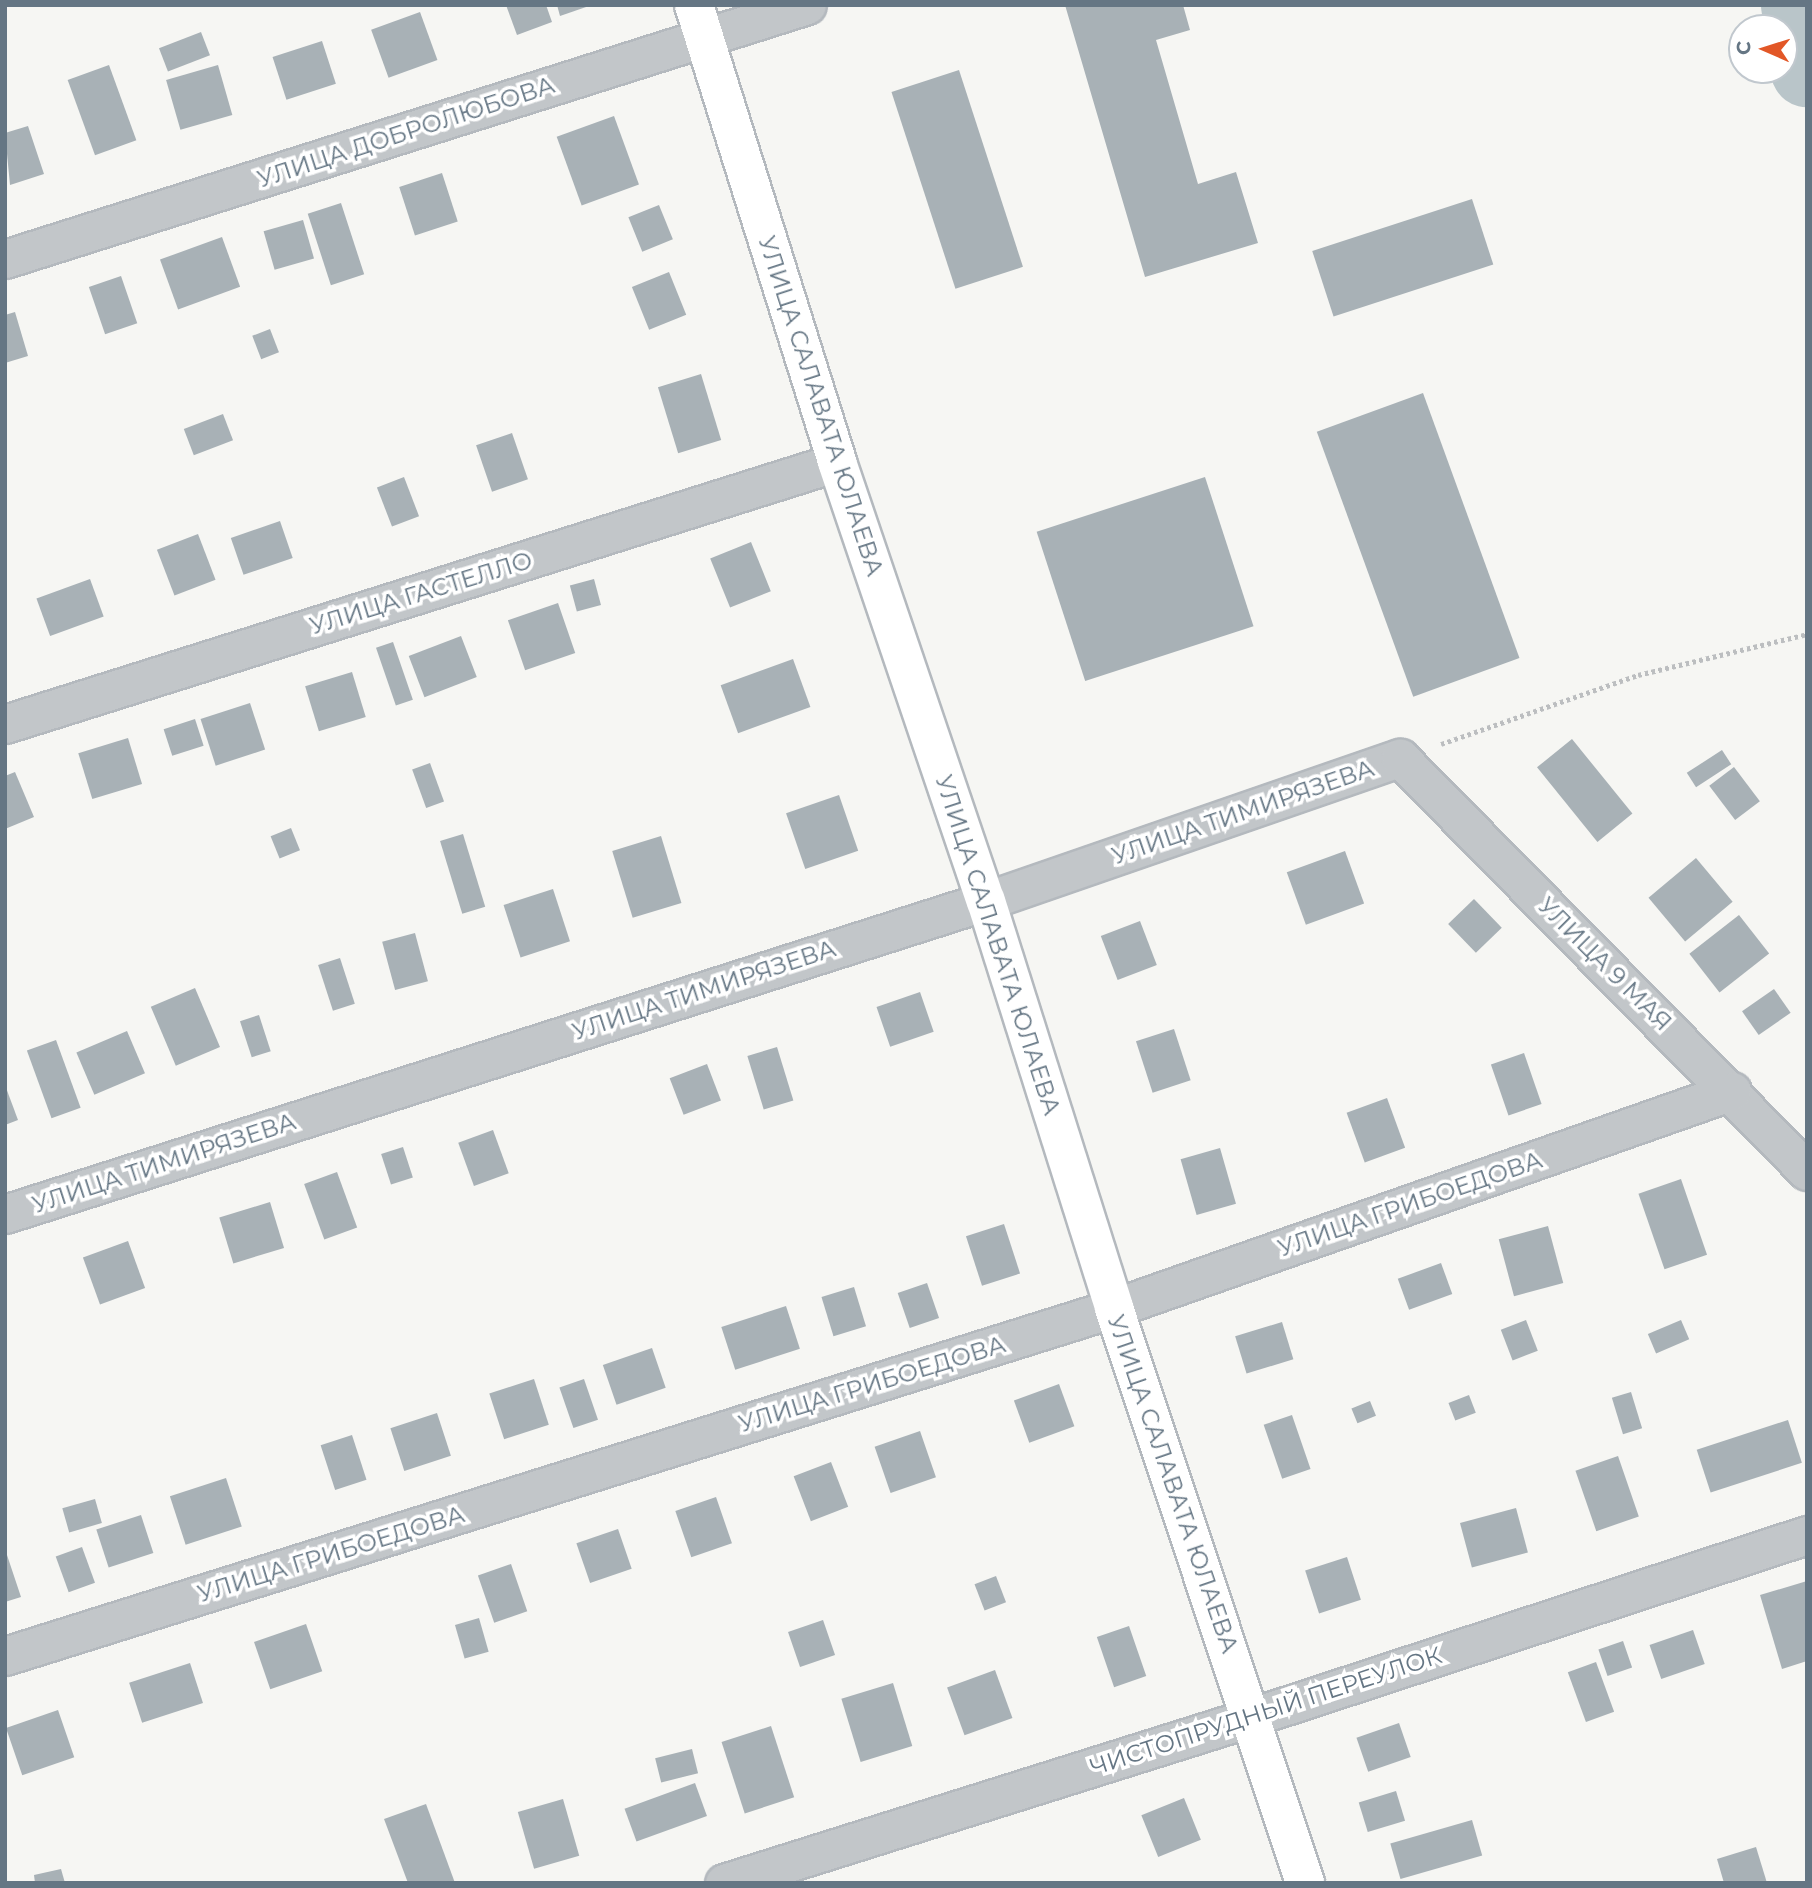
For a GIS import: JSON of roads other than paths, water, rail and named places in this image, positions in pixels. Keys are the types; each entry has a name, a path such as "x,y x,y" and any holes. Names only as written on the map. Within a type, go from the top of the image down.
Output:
{"street":[{"name":"УЛИЦА ДОБРОЛЮБОВА","path":"5,259 699,21 807,5"},
{"name":"УЛИЦА САЛАВАТА ЮЛАЕВА","path":"699,21 837,462 986,901 1114,1308 1305,1883"},
{"name":"УЛИЦА ГАСТЕЛЛО","path":"5,724 837,462"},
{"name":"УЛИЦА ТИМИРЯЗЕВА","path":"5,1214 986,901 1400,758"},
{"name":"УЛИЦА 9 МАЯ","path":"1400,758 1732,1091 1807,1171"},
{"name":"УЛИЦА ГРИБОЕДОВА","path":"5,1656 1114,1308 1732,1091"},
{"name":"ЧИСТОПРУДНЫЙ ПЕРЕУЛОК","path":"724,1883 1252,1717 1807,1535"}],"waterway":[{"path":"1797,5 1807,71"}]}
